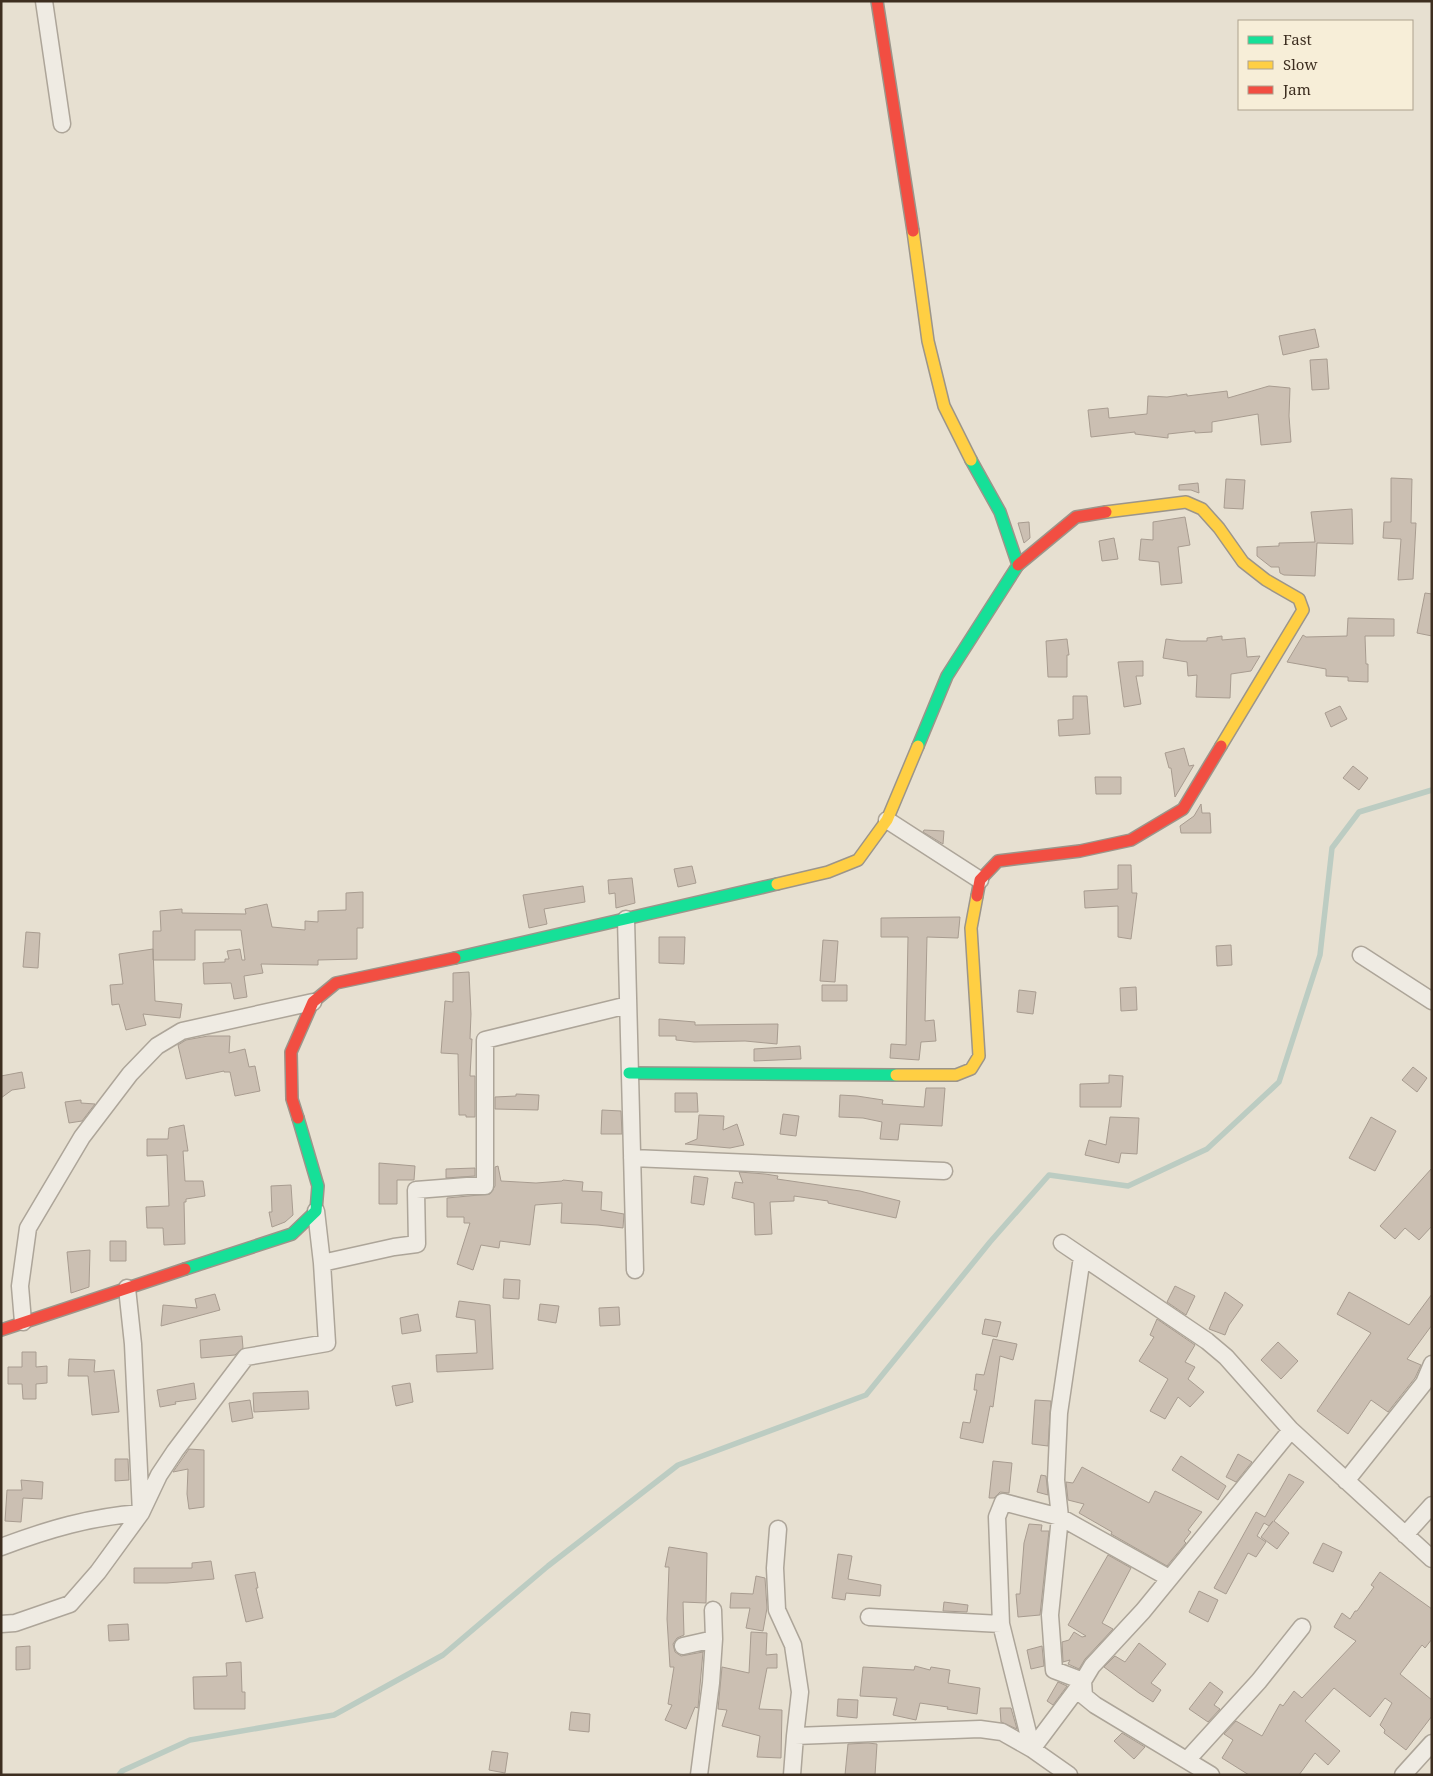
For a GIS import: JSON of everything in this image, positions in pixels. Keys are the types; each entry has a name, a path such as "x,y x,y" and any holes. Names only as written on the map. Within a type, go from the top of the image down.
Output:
{"street":[{"path":"44,1 62,124"},
{"path":"877,1 928,342 944,406 959,439 1000,512 1018,564"},
{"path":"1,1624 15,1623 70,1604 98,1572 141,1512 159,1475 175,1451 246,1357 328,1343 316,1211 318,1186 292,1099 291,1052 313,1002 336,983 466,956 828,872 858,860 887,820 947,676 1018,564 1076,517 1186,502 1202,508 1243,562 1266,580 1299,599 1303,610 1183,809 1131,840 1080,851 998,861 980,880 971,928 978,1056 971,1069 956,1075 629,1073"},
{"path":"887,820 980,880"},
{"path":"626,919 635,1270"},
{"path":"1361,955 1432,1001"},
{"path":"23,1322 20,1286 28,1228 82,1137 130,1074 157,1046 182,1031 313,1002"},
{"path":"322,1263 394,1247 417,1244 416,1190 485,1186 485,1040 628,1005"},
{"path":"632,1158 944,1171"},
{"path":"1,1330 292,1234 316,1211"},
{"path":"1062,1243 1207,1341 1226,1357 1291,1430 1432,1559"},
{"path":"1082,1257 1059,1413 1056,1480 1060,1517 1050,1615 1054,1670 1082,1681"},
{"path":"127,1288 134,1344 141,1512"},
{"path":"1346,1481 1424,1382 1432,1364"},
{"path":"1032,1748 1092,1666 1143,1611 1291,1430"},
{"path":"1032,1748 1001,1624 997,1517 1003,1502 1060,1517 1169,1578"},
{"path":"1405,1534 1432,1505"},
{"path":"1,1547 50,1529 110,1515 141,1512"},
{"path":"778,1529 775,1568 777,1610 793,1645 800,1692 792,1775"},
{"path":"698,1775 711,1683 714,1638 713,1610"},
{"path":"868,1617 1001,1624"},
{"path":"1187,1760 1259,1681 1302,1626"},
{"path":"683,1646 714,1638"},
{"path":"1082,1681 1084,1696 1095,1705 1211,1775"},
{"path":"795,1736 980,1729 1002,1732 1032,1748 1069,1775"},
{"path":"1403,1775 1432,1744"}],"building":[{"path":"1315,329 1319,347 1283,355 1279,336"},
{"path":"1327,359 1329,389 1312,390 1310,360"},
{"path":"1269,386 1290,388 1289,416 1291,442 1261,445 1258,414 1212,422 1212,432 1195,433 1195,431 1168,434 1168,438 1135,434 1135,432 1091,437 1088,410 1108,408 1109,418 1147,414 1148,396 1167,397 1187,394 1187,396 1227,391 1228,398"},
{"path":"1391,478 1412,479 1411,523 1416,523 1413,579 1398,580 1401,539 1383,538 1384,522 1391,522"},
{"path":"1226,479 1245,480 1243,509 1224,508"},
{"path":"1198,483 1199,493 1191,490 1179,490 1179,485"},
{"path":"1352,509 1353,544 1317,543 1315,576 1284,575 1280,573 1279,567 1271,567 1257,556 1257,547 1279,546 1279,543 1315,542 1311,512"},
{"path":"1185,517 1190,545 1178,547 1182,583 1161,585 1159,562 1139,560 1141,539 1153,540 1153,522"},
{"path":"1029,522 1030,538 1024,543 1018,523"},
{"path":"1114,538 1118,559 1102,561 1099,541"},
{"path":"1425,593 1432,594 1432,636 1417,633"},
{"path":"1348,618 1394,619 1394,636 1365,636 1368,682 1348,681 1348,677 1326,676 1326,669 1287,662 1303,635 1306,637 1347,636"},
{"path":"1222,636 1222,640 1245,638 1247,657 1260,656 1251,671 1231,674 1230,698 1196,697 1197,675 1188,676 1187,662 1163,658 1166,639 1207,641 1207,638"},
{"path":"1067,639 1069,655 1067,655 1067,677 1048,677 1046,641"},
{"path":"1143,661 1143,676 1136,676 1141,704 1124,707 1118,662"},
{"path":"1073,696 1087,696 1090,734 1059,736 1058,720 1073,719"},
{"path":"1340,706 1347,719 1331,727 1325,713"},
{"path":"1184,748 1189,766 1194,765 1175,797 1171,768 1169,768 1165,753"},
{"path":"1353,766 1368,778 1359,790 1343,778"},
{"path":"1095,777 1121,777 1121,794 1096,794"},
{"path":"1201,804 1202,813 1210,813 1211,833 1181,833 1180,826 1194,816"},
{"path":"924,830 944,831 943,844 923,832"},
{"path":"1118,865 1131,865 1132,893 1137,893 1131,939 1118,937 1118,906 1085,908 1084,891 1118,889"},
{"path":"692,866 696,883 678,887 674,869"},
{"path":"632,878 635,903 616,908 615,893 609,894 608,880"},
{"path":"583,886 585,902 544,909 547,924 529,928 523,895"},
{"path":"363,892 363,928 357,928 357,959 318,960 318,965 261,964 263,973 244,976 247,997 234,999 231,983 204,984 203,963 225,962 225,959 229,959 227,951 240,949 242,960 245,960 241,930 195,930 195,960 153,960 153,931 161,931 160,911 182,909 182,913 246,914 245,909 267,904 272,927 305,930 305,921 318,922 318,911 346,910 346,893"},
{"path":"960,917 958,938 927,937 925,1021 934,1020 936,1041 921,1042 919,1060 890,1058 891,1044 906,1045 908,937 881,937 881,918"},
{"path":"26,932 40,933 38,968 23,967"},
{"path":"659,937 685,937 684,964 659,963"},
{"path":"823,940 838,941 835,982 820,981"},
{"path":"1231,945 1232,965 1217,966 1216,946"},
{"path":"153,949 155,1001 182,1004 180,1018 143,1014 146,1025 126,1030 119,1004 112,1005 110,985 123,984 119,954"},
{"path":"469,972 470,1039 472,1039 470,1076 475,1076 475,1117 459,1115 458,1054 441,1053 445,1001 453,1002 453,973"},
{"path":"822,985 847,985 847,1001 822,1001"},
{"path":"1136,987 1137,1010 1121,1011 1120,988"},
{"path":"1019,990 1036,992 1033,1014 1017,1012"},
{"path":"659,1019 695,1022 695,1025 778,1024 777,1044 745,1041 694,1042 676,1040 676,1036 659,1036"},
{"path":"208,1036 230,1036 229,1053 245,1049 249,1067 255,1066 260,1091 235,1096 230,1072 224,1071 186,1079 178,1045 186,1040"},
{"path":"800,1046 801,1059 754,1061 754,1049"},
{"path":"1413,1067 1427,1078 1417,1092 1402,1080"},
{"path":"22,1072 25,1088 12,1090 1,1098 1,1076"},
{"path":"1109,1075 1123,1076 1121,1107 1080,1107 1080,1084 1109,1083"},
{"path":"926,1088 945,1088 942,1126 900,1124 898,1140 880,1139 882,1122 863,1118 839,1117 840,1095 883,1100 882,1104 924,1107"},
{"path":"675,1093 697,1093 698,1112 675,1112"},
{"path":"516,1094 539,1095 538,1110 495,1109 495,1097 516,1096"},
{"path":"81,1100 81,1103 95,1104 82,1121 69,1123 65,1102"},
{"path":"602,1110 621,1111 622,1134 601,1134"},
{"path":"783,1114 799,1116 796,1136 780,1134"},
{"path":"699,1115 724,1116 723,1130 737,1124 744,1145 730,1148 685,1144 697,1139"},
{"path":"1110,1117 1139,1118 1137,1154 1121,1153 1119,1163 1085,1155 1089,1140 1106,1145"},
{"path":"1371,1117 1396,1131 1375,1171 1349,1158"},
{"path":"184,1125 188,1151 183,1151 185,1181 203,1181 205,1196 186,1199 186,1202 184,1202 185,1244 164,1245 163,1228 147,1228 146,1207 169,1206 167,1155 147,1156 147,1139 168,1139 169,1128"},
{"path":"379,1163 415,1166 414,1180 397,1180 397,1204 379,1204"},
{"path":"498,1166 501,1181 536,1183 563,1180 583,1182 582,1191 602,1192 601,1210 624,1214 623,1228 561,1223 562,1203 535,1205 530,1245 500,1241 499,1248 481,1245 473,1270 457,1264 470,1223 464,1223 464,1217 447,1217 447,1198 490,1194 495,1186 495,1167"},
{"path":"475,1168 475,1176 446,1178 446,1169"},
{"path":"1432,1168 1432,1226 1419,1240 1405,1228 1395,1239 1380,1226"},
{"path":"739,1172 778,1176 777,1179 860,1191 900,1201 896,1218 828,1203 828,1201 794,1196 794,1201 770,1202 772,1234 755,1235 754,1203 732,1198 735,1182 743,1183"},
{"path":"694,1176 708,1178 704,1205 691,1203"},
{"path":"291,1185 293,1215 285,1222 272,1227 269,1212 272,1212 271,1186"},
{"path":"110,1241 126,1241 126,1261 110,1261"},
{"path":"90,1250 89,1287 71,1293 67,1252"},
{"path":"504,1279 520,1280 519,1299 503,1298"},
{"path":"1175,1286 1195,1296 1186,1315 1167,1302"},
{"path":"1225,1292 1243,1305 1229,1325 1225,1335 1209,1329"},
{"path":"1349,1292 1409,1325 1432,1294 1432,1325 1407,1359 1421,1365 1415,1378 1388,1412 1371,1400 1348,1434 1317,1411 1371,1333 1337,1314"},
{"path":"215,1294 220,1310 161,1326 163,1305 197,1308 195,1299"},
{"path":"459,1301 490,1305 493,1369 437,1372 436,1355 477,1353 475,1320 456,1317"},
{"path":"540,1304 559,1306 556,1323 538,1320"},
{"path":"619,1307 620,1325 600,1326 599,1308"},
{"path":"418,1314 421,1331 402,1334 400,1318"},
{"path":"985,1319 1001,1322 997,1337 982,1334"},
{"path":"1157,1319 1195,1345 1185,1362 1195,1367 1188,1379 1204,1392 1190,1407 1178,1397 1165,1419 1150,1411 1168,1379 1139,1361 1154,1337 1150,1335"},
{"path":"242,1336 243,1348 235,1355 201,1358 200,1340"},
{"path":"993,1339 1017,1344 1013,1360 1000,1356 993,1407 990,1406 983,1443 960,1438 963,1422 970,1423 977,1390 974,1390 976,1374 984,1375"},
{"path":"1278,1342 1298,1361 1281,1379 1261,1360"},
{"path":"22,1352 36,1352 36,1367 47,1366 47,1383 36,1384 36,1399 23,1399 22,1384 8,1384 8,1367 22,1367"},
{"path":"69,1359 95,1360 94,1372 114,1370 119,1412 92,1415 88,1376 68,1376"},
{"path":"194,1383 196,1399 175,1402 176,1404 160,1407 157,1390"},
{"path":"410,1383 413,1402 396,1406 392,1386"},
{"path":"308,1391 309,1409 254,1412 253,1393"},
{"path":"250,1400 253,1418 232,1422 229,1403"},
{"path":"1035,1400 1051,1401 1048,1446 1032,1444"},
{"path":"189,1449 204,1450 204,1507 189,1509 187,1494 188,1469 173,1472"},
{"path":"1238,1454 1252,1462 1236,1482 1226,1477"},
{"path":"1181,1456 1226,1486 1218,1500 1172,1470"},
{"path":"115,1459 128,1459 129,1480 115,1481"},
{"path":"993,1461 1012,1463 1009,1493 1000,1492 994,1498 989,1498"},
{"path":"1082,1467 1149,1503 1155,1491 1202,1512 1188,1530 1191,1532 1184,1541 1186,1543 1167,1566 1079,1513 1084,1504 1068,1500 1066,1482 1073,1483"},
{"path":"1289,1474 1304,1482 1274,1521 1289,1533 1277,1549 1261,1537 1273,1521 1269,1526 1264,1523 1257,1536 1266,1542 1256,1557 1248,1553 1226,1594 1214,1588 1256,1512 1265,1517"},
{"path":"1041,1475 1046,1476 1048,1495 1037,1492"},
{"path":"21,1480 43,1482 42,1499 23,1498 21,1522 5,1521 7,1490 22,1490"},
{"path":"1029,1524 1042,1525 1041,1531 1049,1531 1040,1615 1018,1617 1016,1594 1020,1594 1024,1543"},
{"path":"1323,1543 1342,1552 1333,1572 1313,1563"},
{"path":"669,1547 707,1553 706,1603 683,1602 684,1635 677,1638 673,1644 675,1652 681,1656 703,1652 698,1708 695,1707 686,1729 665,1720 672,1705 668,1704 674,1667 670,1667 667,1619 669,1567 665,1567"},
{"path":"838,1554 852,1556 848,1579 881,1585 880,1596 846,1593 845,1600 832,1598"},
{"path":"1108,1555 1131,1568 1102,1623 1113,1629 1085,1659 1079,1669 1068,1664 1070,1660 1063,1662 1062,1642 1069,1640 1074,1632 1082,1637 1086,1636 1068,1625"},
{"path":"211,1561 214,1579 167,1583 134,1583 134,1568 192,1568 192,1563"},
{"path":"255,1572 258,1588 256,1588 263,1618 246,1622 235,1575"},
{"path":"1380,1572 1432,1609 1432,1639 1425,1648 1422,1645 1400,1674 1432,1700 1432,1716 1406,1750 1384,1733 1385,1730 1380,1725 1392,1703 1385,1698 1370,1717 1334,1688 1305,1721 1340,1751 1328,1765 1315,1753 1299,1775 1249,1775 1222,1758 1233,1740 1224,1734 1236,1721 1262,1736 1280,1704 1283,1706 1294,1691 1302,1698 1356,1641 1334,1627 1342,1613 1350,1619 1355,1611 1357,1611 1374,1587 1371,1585"},
{"path":"756,1576 765,1578 767,1608 763,1631 746,1628 750,1608 730,1608 731,1593 753,1594"},
{"path":"1199,1591 1218,1600 1208,1622 1189,1612"},
{"path":"944,1602 968,1605 967,1612 943,1611"},
{"path":"128,1624 129,1640 109,1641 108,1625"},
{"path":"751,1632 767,1633 766,1655 777,1654 777,1668 767,1668 759,1709 782,1710 781,1758 757,1757 760,1736 722,1726 727,1710 718,1709 722,1667 749,1673"},
{"path":"1139,1643 1166,1664 1151,1683 1161,1690 1153,1702 1104,1667 1115,1656 1125,1662"},
{"path":"30,1646 30,1669 16,1670 16,1647"},
{"path":"1042,1646 1044,1666 1031,1669 1027,1650"},
{"path":"241,1662 242,1692 245,1692 245,1709 194,1709 193,1677 227,1676 226,1663"},
{"path":"915,1666 930,1670 931,1667 950,1670 948,1683 980,1688 977,1714 920,1703 916,1720 893,1715 897,1698 860,1696 863,1667 914,1670"},
{"path":"1058,1682 1067,1686 1053,1705 1047,1701"},
{"path":"1210,1682 1223,1692 1214,1705 1220,1709 1208,1722 1189,1709"},
{"path":"838,1699 858,1700 857,1718 837,1716"},
{"path":"1000,1708 1011,1708 1017,1729 1001,1722"},
{"path":"571,1712 590,1714 589,1732 569,1730"},
{"path":"1122,1733 1145,1747 1134,1759 1114,1741"},
{"path":"848,1744 877,1744 875,1775 845,1775"},
{"path":"492,1751 508,1753 505,1773 489,1770"}],"waterway":[{"path":"119,1775 122,1771 190,1740 334,1715 443,1655 548,1566 678,1465 866,1395 990,1242 1049,1175 1128,1186 1207,1149 1279,1082 1320,955 1332,848 1359,812 1432,790"}],"traffic: fast":[{"path":"918,746 947,676 1018,565 1000,512 971,460"},
{"path":"455,958 777,884"},
{"path":"629,1073 896,1075"},
{"path":"185,1269 292,1234 316,1211 318,1186 298,1118"}],"traffic: slow":[{"path":"913,231 928,341 944,406 971,460"},
{"path":"1106,512 1186,502 1202,509 1219,528 1243,562 1266,580 1299,599 1303,610 1221,746"},
{"path":"777,884 828,872 858,860 887,820 918,746"},
{"path":"896,1075 956,1075 971,1069 979,1056 971,928 977,896"}],"traffic: jam":[{"path":"877,1 913,231"},
{"path":"1018,565 1076,517 1106,512"},
{"path":"977,896 980,880 998,861 1080,851 1131,840 1183,809 1221,746"},
{"path":"298,1118 292,1099 291,1052 313,1002 336,983 455,958"},
{"path":"1,1330 185,1269"}]}
